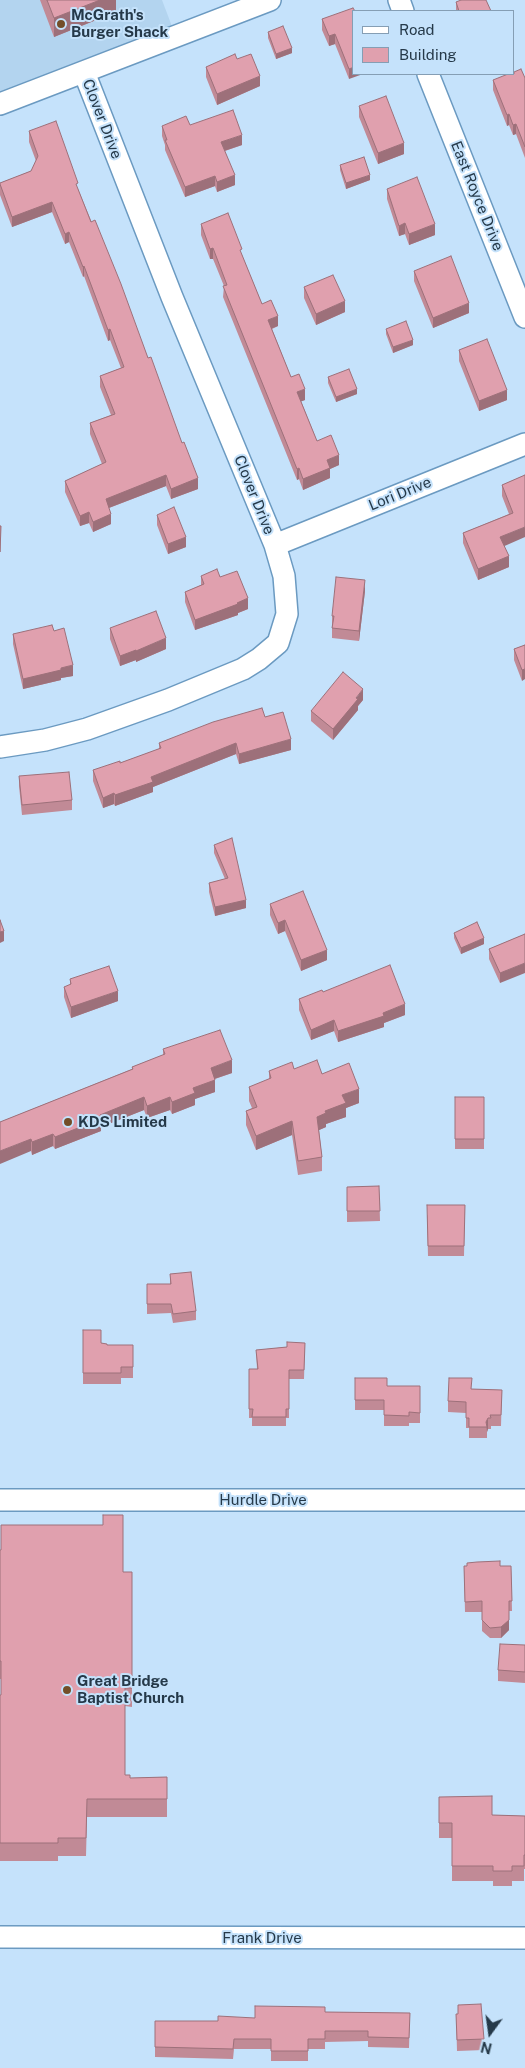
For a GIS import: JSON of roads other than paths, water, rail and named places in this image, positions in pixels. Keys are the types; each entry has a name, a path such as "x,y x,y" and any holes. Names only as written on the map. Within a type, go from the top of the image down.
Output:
{"street":[{"path":"0,104 270,0"},
{"name":"Clover Drive","path":"0,747 35,742 87,729 168,700 243,668 260,659 278,643 287,614 284,576 275,545 172,297 84,72"},
{"name":"East Royce Drive","path":"428,75 525,317"},
{"name":"Lori Drive","path":"275,545 525,444"},
{"name":"Hurdle Drive","path":"0,1500 525,1500"},
{"name":"Frank Drive","path":"0,1937 525,1938"}],"place":[{"name":"McGrath's Burger Shack","path":"61,24"},
{"name":"KDS Limited","path":"68,1122"},
{"name":"Great Bridge Baptist Church","path":"67,1690"}]}
